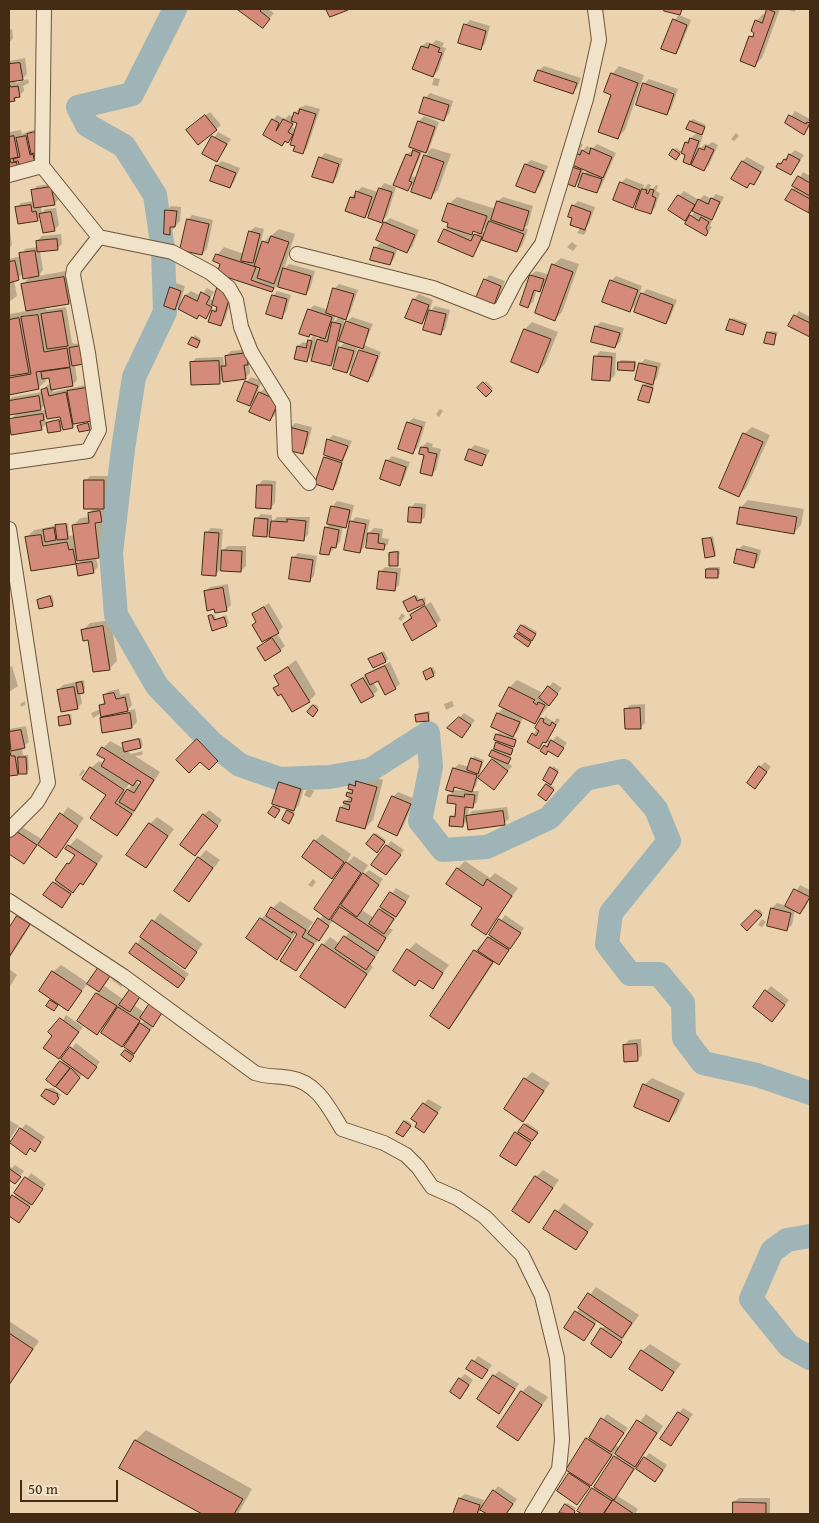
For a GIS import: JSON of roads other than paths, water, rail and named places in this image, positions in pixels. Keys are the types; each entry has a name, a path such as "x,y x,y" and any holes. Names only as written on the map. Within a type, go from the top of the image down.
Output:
{"street":[{"path":"44,9 42,166 99,237 172,252 212,273 229,288 236,300 241,327 251,352 283,404 285,454 309,483"},
{"path":"297,254 434,288 494,312 501,309 516,280 542,244 586,99 599,40 595,9"},
{"path":"9,175 42,166"},
{"path":"9,462 88,451 94,443 99,430 88,353 73,276 74,269 99,237"},
{"path":"9,528 48,783 37,802 9,830"},
{"path":"9,901 123,976 255,1073 268,1077 290,1077 304,1081 324,1100 342,1129 384,1142 406,1155 418,1167 432,1188 457,1198 485,1217 522,1255 542,1296 557,1358 562,1440 559,1469 532,1514"}],"waterway":[{"path":"175,9 132,94 78,107 87,125 124,146 155,195 163,249 165,312 134,377 123,449 111,553 116,615 157,686 212,743 240,765 280,779 329,777 370,770 428,733 431,767 420,821 443,850 487,847 549,818 585,779 623,771 656,809 669,841 611,913 607,944 630,974 659,974 683,1003 684,1038 703,1063 757,1075 810,1093"},
{"path":"810,1236 787,1240 772,1251 751,1299 789,1346 810,1358"}]}
